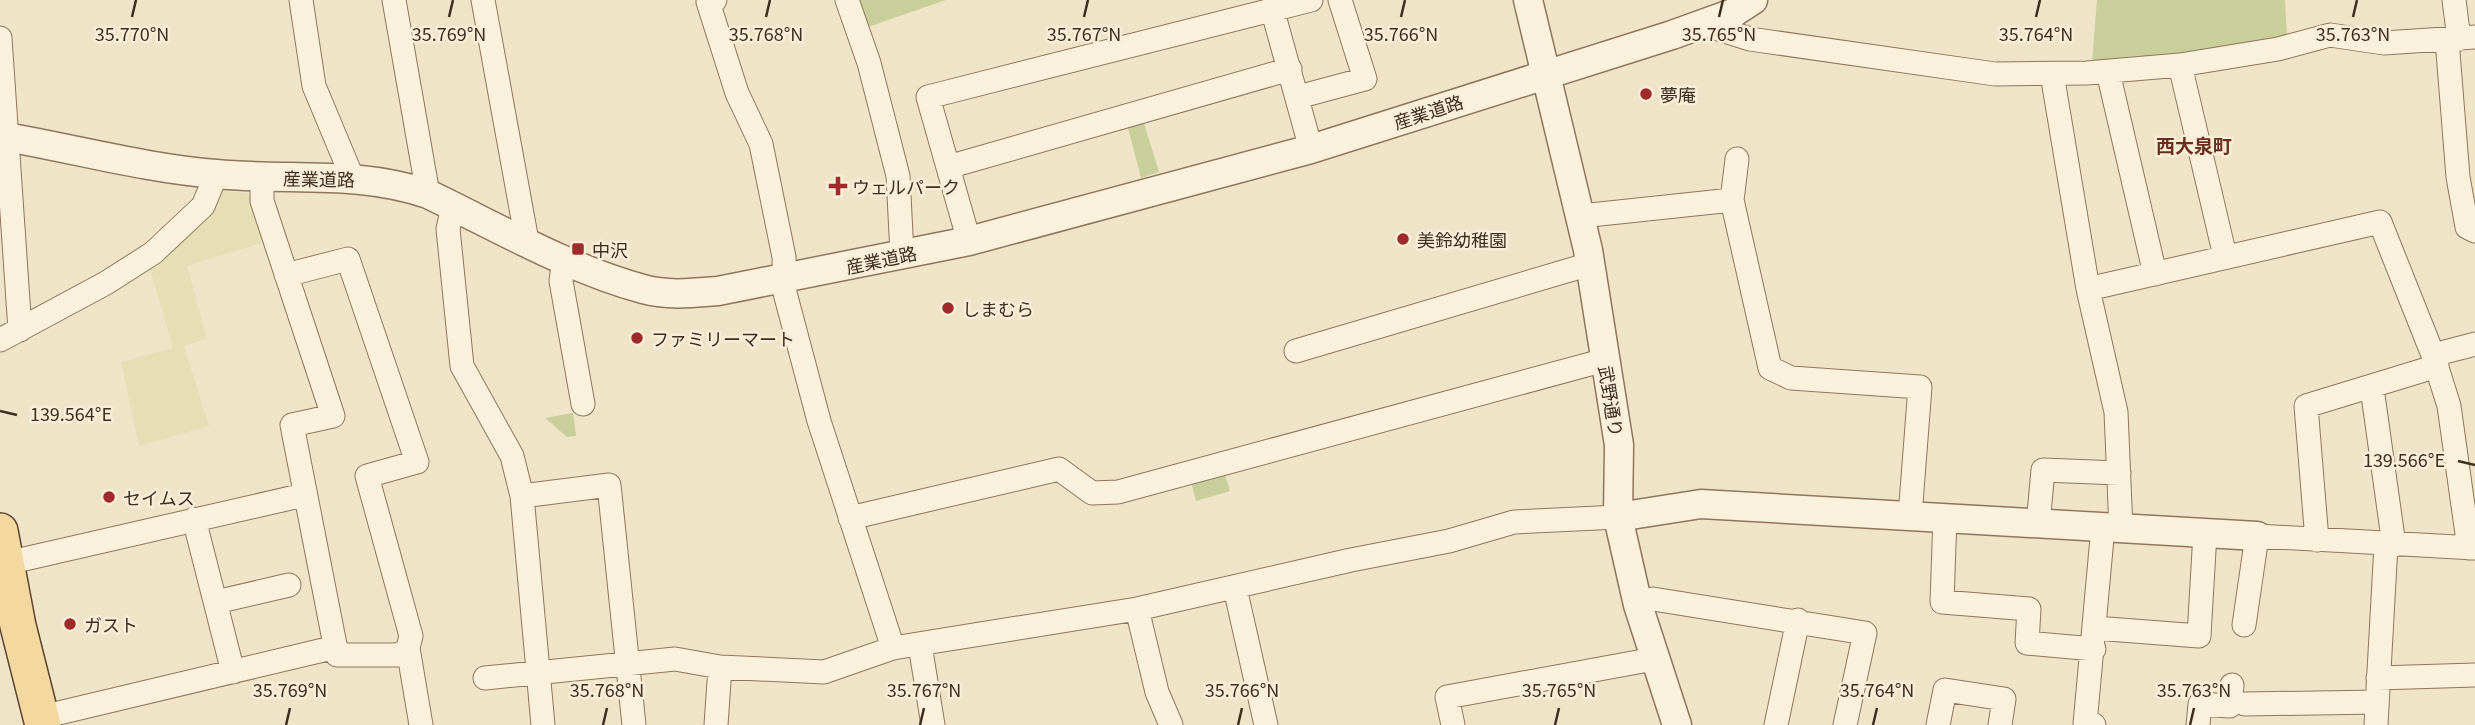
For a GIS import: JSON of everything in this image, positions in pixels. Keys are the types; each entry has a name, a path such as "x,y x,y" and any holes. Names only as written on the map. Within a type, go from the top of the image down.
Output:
{"main road":[{"path":"4,547 19,626 43,721"}],"street":[{"path":"302,0 314,86 352,177"},
{"path":"394,0 428,194"},
{"path":"483,0 527,241"},
{"path":"715,0 708,2 719,42 737,93 761,144 786,278 788,306 850,518 893,648"},
{"path":"847,0 869,62 898,176 902,254"},
{"path":"970,241 928,97 1273,12 1311,0"},
{"path":"1298,97 1365,79 1340,0"},
{"name":"武野通り","path":"1528,0 1581,216 1590,264 1619,445 1618,517 1638,605 1677,725"},
{"name":"産業道路","path":"2,136 216,174 352,177 404,186 428,194 564,259 645,289 681,294 718,291 970,241 1311,149 1703,24 1734,13 1752,0"},
{"path":"2454,0 2460,38 2458,177 2467,227 2475,231"},
{"path":"1273,12 1311,149"},
{"path":"1703,24 1750,39 1996,74 2108,72 2180,65 2278,48 2330,35 2384,43 2460,38"},
{"path":"0,38 10,335 106,283 153,253 203,206 216,174"},
{"path":"2180,65 2225,257"},
{"path":"948,167 1290,69"},
{"path":"2108,72 2155,274"},
{"path":"2052,74 2088,289 2116,412 2119,473 2085,724 2094,725"},
{"path":"1737,159 1732,200 1770,368 1791,378 1920,387 1910,516"},
{"path":"262,177 262,201 333,416 292,425 337,655 399,656 408,648"},
{"path":"1581,216 1732,200"},
{"path":"453,206 448,229 462,366 512,456 522,496 543,725"},
{"path":"485,678 675,659 720,667 824,671 893,648 1137,610 1351,560 1449,541 1514,522 1618,517 1701,504 2472,548 2466,446 2380,222 2088,289"},
{"path":"286,275 348,259 417,461 367,476 411,636 408,648 421,725"},
{"path":"564,259 561,281 583,404"},
{"path":"1296,351 1590,264"},
{"path":"2316,540 2306,406 2372,388 2475,344"},
{"path":"850,518 1059,470 1092,493 1118,492 1605,360"},
{"path":"2245,704 2376,714 2390,545 2372,388"},
{"path":"2038,525 2043,470 2119,473"},
{"path":"522,496 609,485 634,725"},
{"path":"4,547 194,519 304,495"},
{"path":"1945,517 1942,602 2029,609 2027,643 2095,638 2199,636 2205,533"},
{"path":"194,519 233,672"},
{"path":"2244,625 2257,536"},
{"path":"216,602 289,585"},
{"path":"1235,588 1266,725"},
{"path":"1638,605 1653,599 1798,620 1865,633 1845,725"},
{"path":"1137,610 1157,692 1171,725"},
{"path":"1776,725 1798,620"},
{"path":"920,645 933,725"},
{"path":"43,721 336,647"},
{"path":"1453,725 1447,697 1654,659"},
{"path":"716,725 720,667"},
{"path":"2378,678 2475,675"},
{"path":"2198,725 2200,704 2230,706 2232,685"},
{"path":"1938,725 1945,690 2004,699 2000,725"}],"shaded area":[{"path":"220,191 246,193 254,200 268,241 187,266 207,338 184,346 209,426 139,446 121,362 173,348 148,262"}],"green space":[{"path":"857,0 946,0 868,27"},
{"path":"2097,0 2285,0 2287,36 2173,54 2092,62"},
{"path":"1143,120 1159,172 1141,178 1127,124"},
{"path":"573,413 576,436 567,437 545,418"},
{"path":"1224,471 1230,491 1196,501 1191,481"}],"place":[{"name":"夢庵","path":"1646,94"},
{"name":"ウェルパーク","path":"838,186"},
{"name":"美鈴幼稚園","path":"1403,239"},
{"name":"中沢","path":"578,249"},
{"name":"しまむら","path":"948,308"},
{"name":"ファミリーマート","path":"637,338"},
{"name":"セイムス","path":"109,497"},
{"name":"ガスト","path":"70,624"}],"district":[{"name":"西大泉町","path":"2194,144"}]}
